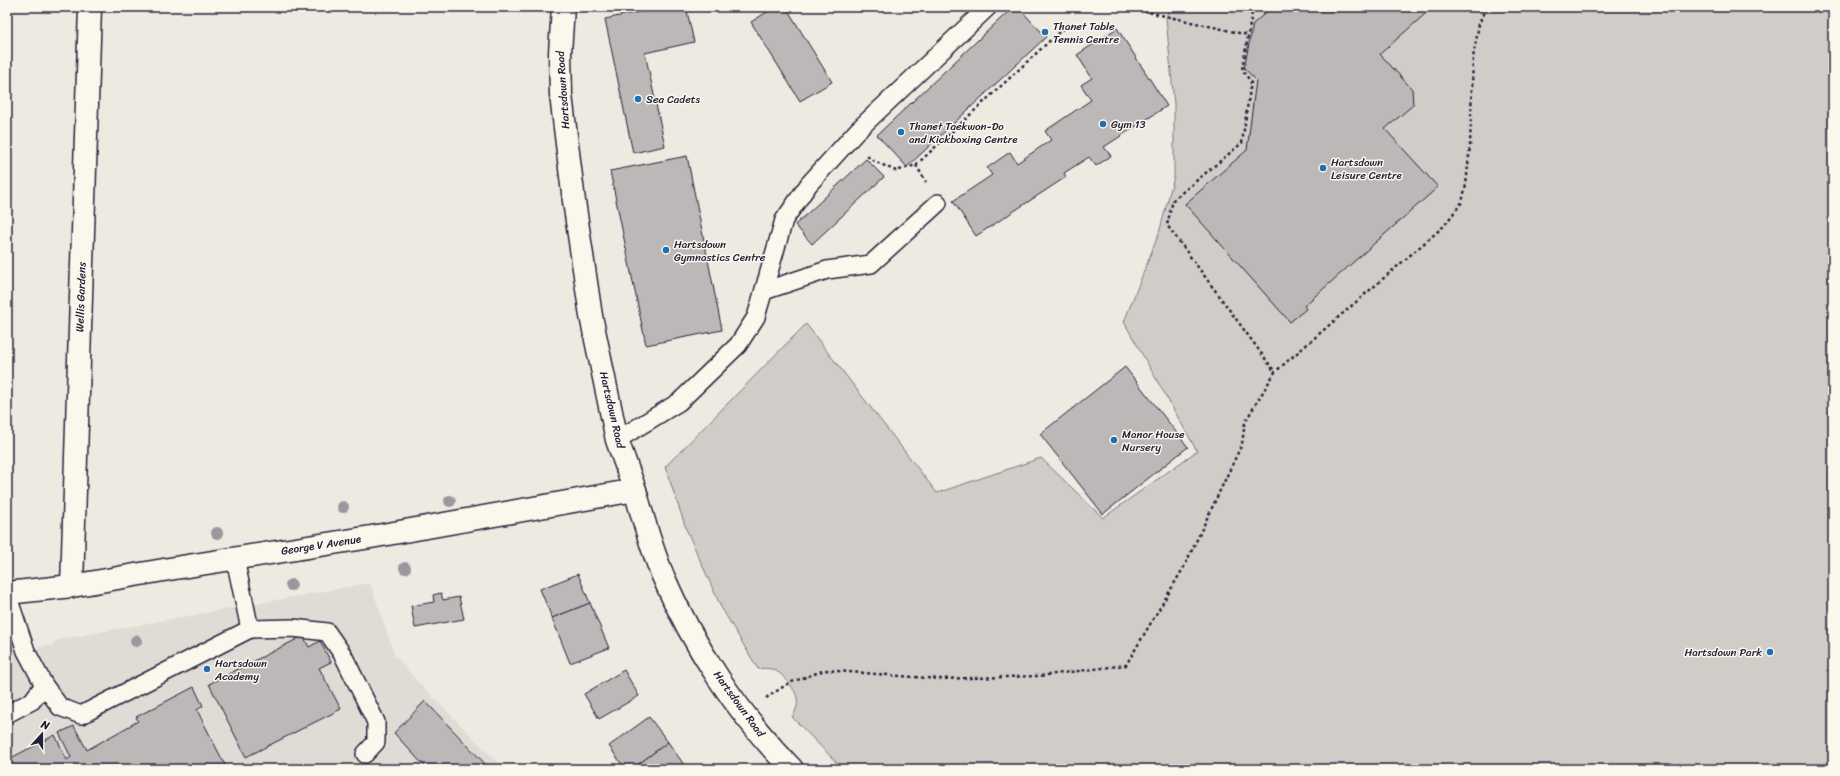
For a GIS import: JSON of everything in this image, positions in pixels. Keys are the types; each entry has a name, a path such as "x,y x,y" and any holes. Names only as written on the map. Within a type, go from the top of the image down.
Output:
{"street":[{"name":"Wellis Gardens","path":"72,586 90,7"},
{"name":"Hartsdown Road","path":"563,7 560,53 562,95 574,201 591,316 617,440 662,575 688,630 744,713 777,754 792,769"},
{"name":"George V Avenue","path":"7,593 72,586 235,558 371,537 634,490"}],"lane":[{"path":"617,440 679,402 718,366 738,345 756,317 784,220 809,184 858,130 988,7"},
{"path":"764,291 827,270 871,264 938,203"},
{"path":"235,558 250,629"},
{"path":"7,593 26,651 44,685 60,707 81,715 250,629 292,628 327,632 343,655 376,722 376,742 365,754"},
{"path":"7,714 32,701 44,685"}],"path":[{"path":"1126,7 1248,35"},
{"path":"1253,7 1242,70 1251,82 1242,143 1174,200 1167,225 1275,372"},
{"path":"744,713 789,683 825,670 939,679 1039,676 1126,665 1184,567 1242,444 1245,422 1275,372 1444,226 1462,202 1470,146 1472,58 1479,24 1486,7"},
{"path":"866,155 874,161 896,170 916,165 1070,22"}],"shaded area":[{"name":"Hartsdown Park","path":"1169,7 1833,7 1833,769 843,769 792,717 797,708 795,692 786,679 776,671 768,668 758,669 721,607 687,531 665,467 806,324 937,493 1041,458 1103,518 1197,451 1124,322 1159,233 1174,177 1174,104 1166,18"},
{"name":"Hartsdown Academy","path":"370,583 395,656 418,682 504,769 7,769 7,654 52,645 57,640"}],"building":[{"name":"Sea Cadets","path":"662,7 686,7 694,42 645,53 665,146 633,153 605,19"},
{"path":"775,7 786,7 832,82 800,101 751,22"},
{"path":"1013,7 1018,7 1046,37 907,167 877,135"},
{"name":"Hartsdown Leisure Centre","path":"1272,7 1433,7 1380,54 1412,89 1413,105 1385,129 1438,187 1304,306 1306,309 1290,322 1185,204 1247,150 1256,80 1244,68 1253,24"},
{"path":"1117,28 1167,106 1104,147 1111,156 1096,166 1089,157 1064,173 1066,177 976,236 953,201 992,175 987,168 1010,152 1017,163 1051,140 1045,131 1091,100 1081,85 1092,78 1077,55"},
{"name":"Hartsdown Gymnastics Centre","path":"687,156 722,330 646,345 610,171"},
{"path":"866,159 884,177 812,244 795,225"},
{"name":"Manor House Nursery","path":"1125,367 1188,447 1103,514 1040,434"},
{"path":"578,574 590,603 552,618 540,589"},
{"path":"441,593 443,600 459,597 464,619 415,628 411,606 434,602 433,595"},
{"path":"590,603 609,648 570,663 552,618"},
{"path":"303,636 309,647 320,641 331,662 319,668 341,709 246,757 209,684"},
{"path":"624,670 639,696 599,719 584,694"},
{"path":"194,687 203,706 197,710 227,769 7,769 7,760 55,735 67,760 71,757 59,733 74,726 87,750 138,721 136,717"},
{"path":"425,701 490,769 427,769 394,733"},
{"path":"649,717 668,742 632,769 625,769 609,746"},
{"path":"668,742 687,769 632,769"}],"place":[{"name":"Thanet Table Tennis Centre","path":"1045,32"},
{"name":"Sea Cadets","path":"638,99"},
{"name":"Gym 13","path":"1103,124"},
{"name":"Thanet Taekwon-Do and Kickboxing Centre","path":"901,132"},
{"name":"Hartsdown Leisure Centre","path":"1323,168"},
{"name":"Hartsdown Gymnastics Centre","path":"666,250"},
{"name":"Manor House Nursery","path":"1114,440"},
{"name":"Hartsdown Park","path":"1770,652"},
{"name":"Hartsdown Academy","path":"207,669"}]}
